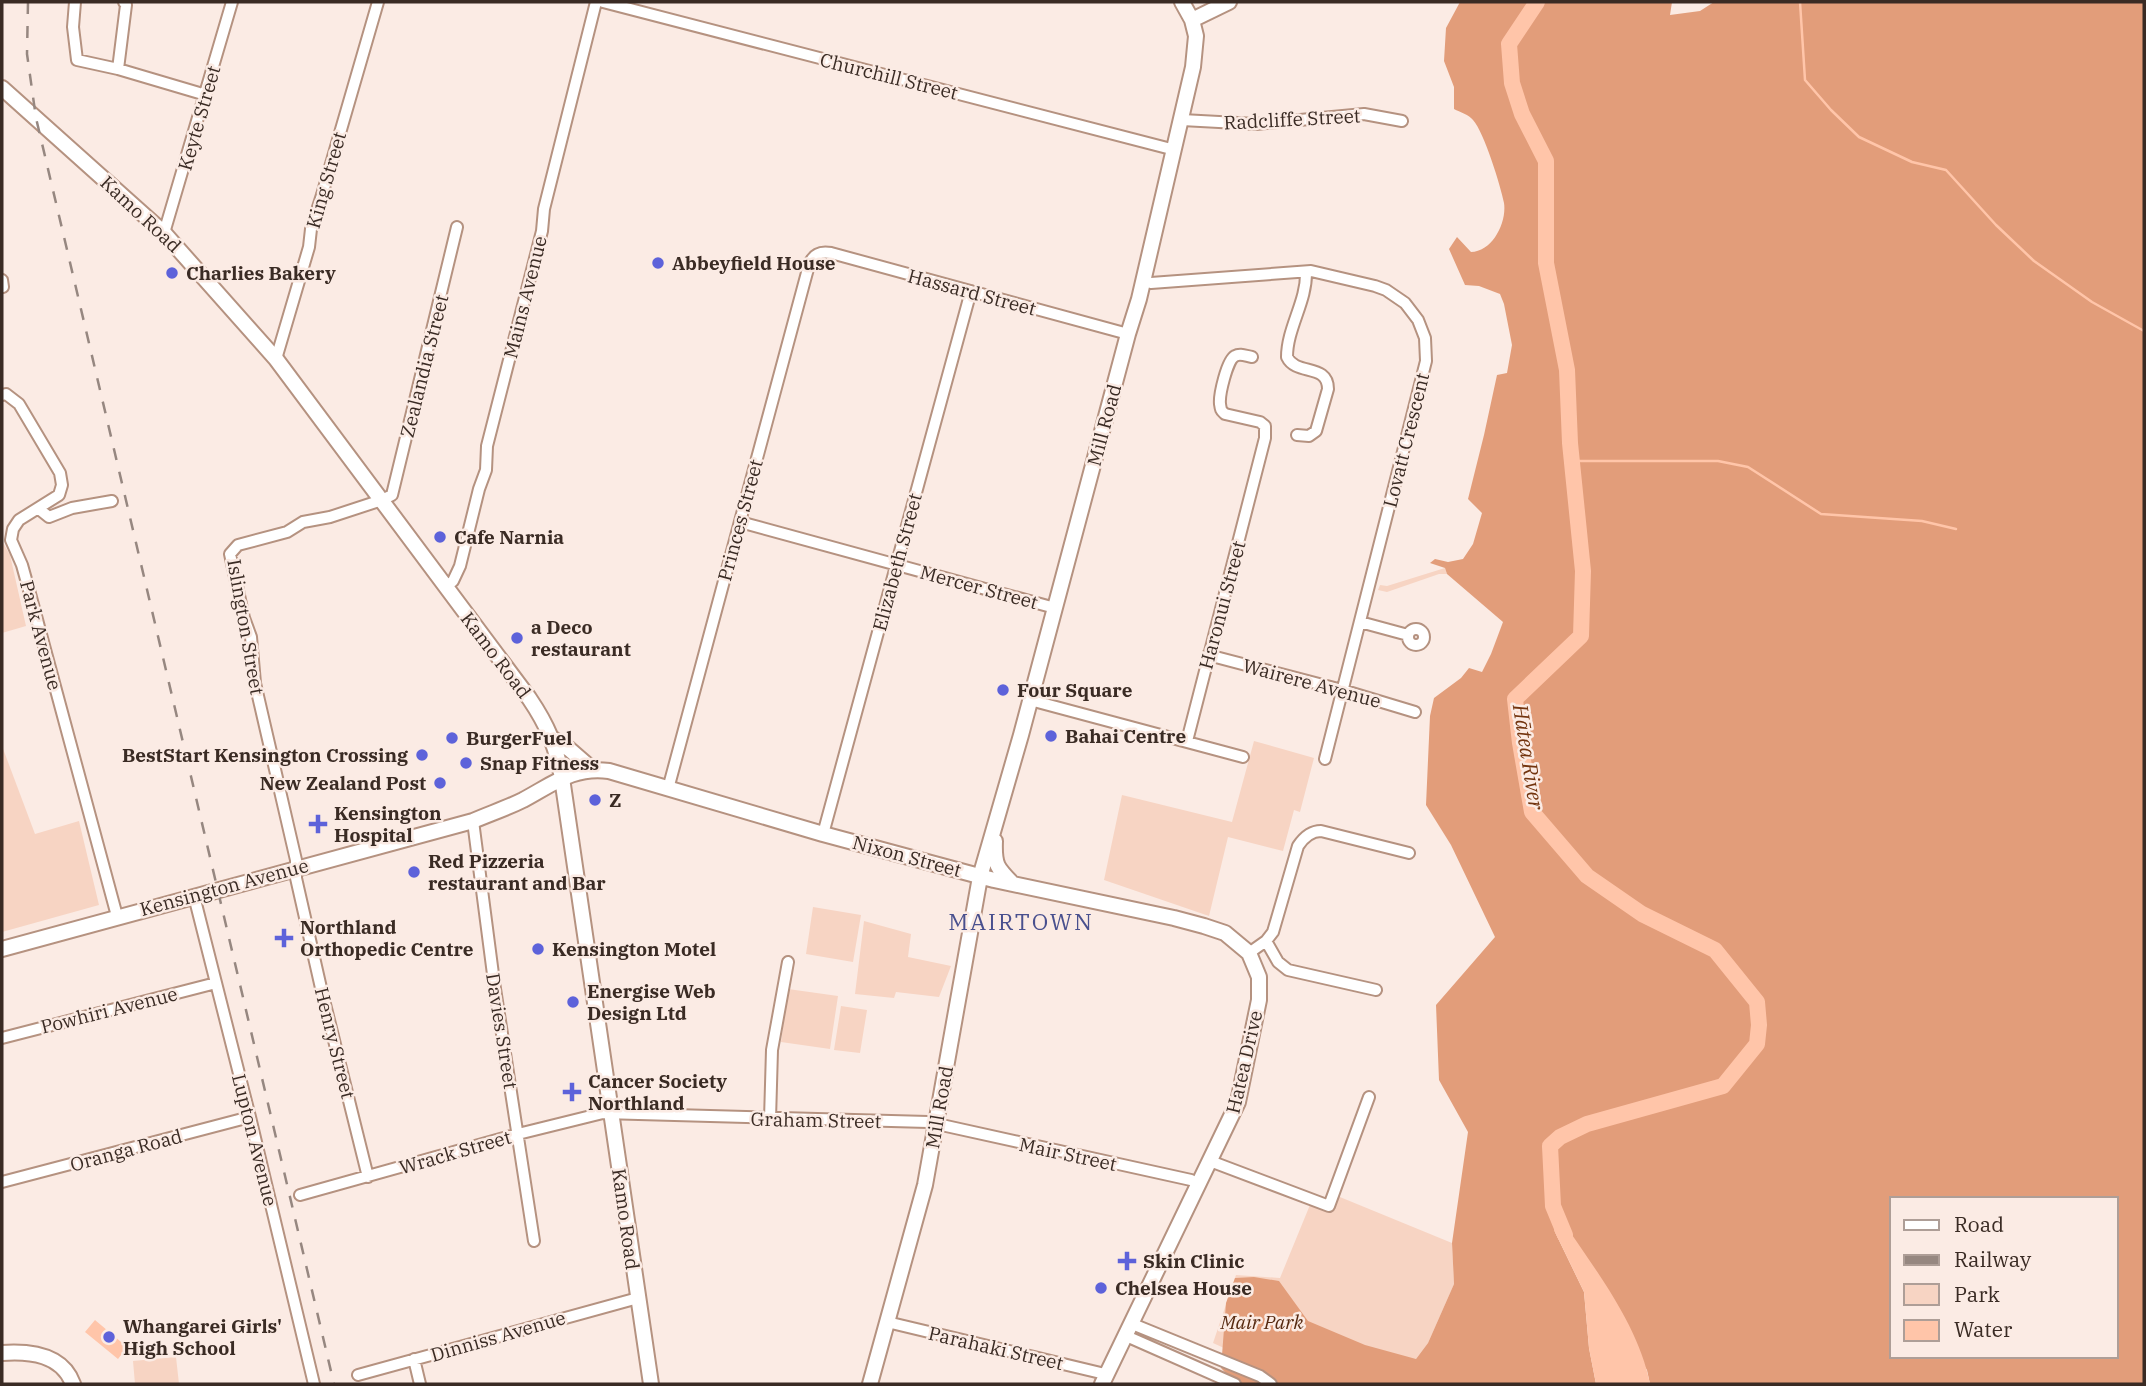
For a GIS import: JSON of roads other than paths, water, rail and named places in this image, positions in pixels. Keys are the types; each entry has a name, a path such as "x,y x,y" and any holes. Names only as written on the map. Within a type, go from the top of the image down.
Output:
{"main road":[{"path":"1182,2 1192,20 1229,2"},
{"name":"Mill Road","path":"870,1384 925,1185 980,877 1144,281 1175,150 1196,43 1192,20"},
{"name":"Kamo Road","path":"2,88 164,233 276,359 529,698 553,739 562,778 651,1384"},
{"path":"553,739 592,769"},
{"name":"Nixon Street","path":"562,778 592,769 609,771 980,877 1215,929 1234,939 1249,953"},
{"name":"Kensington Avenue","path":"2,949 472,821 521,801 562,778"},
{"name":"Mill Road","path":"995,826 995,863 1014,884"},
{"name":"Hatea Drive","path":"1103,1379 1238,1102 1258,1010 1259,977 1249,953"},
{"path":"2,1353 49,1357 64,1368 73,1384"}],"street":[{"path":"75,2 73,27 77,60 206,95"},
{"path":"118,69 126,5 124,2"},
{"name":"Keyte Street","path":"164,233 232,2"},
{"name":"King Street","path":"276,359 378,2"},
{"name":"Mains Avenue","path":"445,587 453,581 460,566 486,470 487,446 542,231 544,209 596,2"},
{"name":"Churchill Street","path":"603,2 1175,150"},
{"name":"Radcliffe Street","path":"1182,120 1256,124 1364,114 1402,121"},
{"name":"Zealandia Street","path":"382,500 390,497 394,490 457,227"},
{"name":"Hassard Street","path":"816,254 831,253 1128,334"},
{"name":"Princes Street","path":"668,789 809,265 816,254"},
{"path":"1297,435 1309,436 1316,431 1328,389 1325,376 1294,366 1287,357 1306,272"},
{"name":"Lovatt Crescent","path":"1144,281 1151,283 1306,272 1327,274 1375,286 1397,297 1418,320 1426,346 1426,362 1325,760"},
{"name":"Elizabeth Street","path":"823,834 971,291"},
{"name":"Haronui Street","path":"1187,741 1265,438 1265,426 1260,422 1225,414 1220,402 1229,361 1240,354 1252,357"},
{"name":"Park Avenue","path":"2,395 6,394 19,404 60,473 62,485 59,495 19,520 11,540 26,577 117,916"},
{"name":"Islington Street","path":"296,867 255,683 251,636 244,618 230,554 238,545 287,532 303,522 331,517 382,500"},
{"path":"39,509 49,517 72,508 112,501"},
{"name":"Mercer Street","path":"740,522 1055,608"},
{"path":"1360,622 1408,635"},
{"name":"Wairere Avenue","path":"1209,655 1415,712"},
{"path":"1030,700 1243,757"},
{"name":"Davies Street","path":"472,821 534,1241"},
{"path":"1249,953 1266,941 1278,920 1298,846 1306,836 1321,831 1409,853"},
{"name":"Henry Street","path":"296,867 296,878 321,988 368,1177"},
{"name":"Lupton Avenue","path":"194,896 314,1384"},
{"path":"1266,941 1278,962 1288,970 1377,990"},
{"path":"770,1119 772,1050 788,962"},
{"name":"Powhiri Avenue","path":"2,1038 216,982"},
{"path":"1210,1161 1329,1206 1369,1097"},
{"name":"Graham Street","path":"611,1114 937,1124"},
{"name":"Wrack Street","path":"300,1195 518,1134 593,1115 611,1114"},
{"name":"Oranga Road","path":"2,1182 250,1117"},
{"name":"Mair Street","path":"937,1124 1178,1177 1199,1184"},
{"name":"Dinniss Avenue","path":"358,1375 638,1298"},
{"name":"Parahaki Street","path":"887,1322 1103,1379"},
{"path":"1127,1329 1235,1384"},
{"path":"1127,1329 1261,1376 1271,1384"},
{"path":"414,1359 420,1384"}],"water":[{"path":"1558,1214 1625,1317 1644,1361 1650,1384 1596,1384 1589,1348 1584,1292 1554,1230"},
{"path":"95,1320 127,1347 118,1359 85,1332"}],"waterway":[{"name":"Hātea River","path":"1537,2 1509,44 1512,83 1522,114 1546,161 1546,263 1567,370 1570,443 1583,571 1581,636 1515,699 1532,812 1587,876 1642,914 1715,950 1757,1002 1759,1025 1757,1044 1723,1086 1587,1124 1560,1137 1550,1146 1553,1206 1565,1235"},
{"path":"1800,2 1805,80 1859,137 1912,162 1946,170 1996,225 2034,261 2092,302 2144,331"},
{"path":"1571,461 1718,461 1748,467 1821,514 1922,521 1956,529"}],"railway":[{"path":"28,2 27,54 36,118 334,1384"}],"place":[{"name":"Abbeyfield House","path":"658,263"},
{"name":"Charlies Bakery","path":"172,273"},
{"name":"Cafe Narnia","path":"440,537"},
{"name":"a Deco restaurant","path":"517,638"},
{"name":"Four Square","path":"1003,690"},
{"name":"Bahai Centre","path":"1051,736"},
{"name":"BurgerFuel","path":"452,738"},
{"name":"BestStart Kensington Crossing","path":"422,755"},
{"name":"Snap Fitness","path":"466,763"},
{"name":"New Zealand Post","path":"440,783"},
{"name":"Z","path":"595,800"},
{"name":"Kensington Hospital","path":"318,824"},
{"name":"Red Pizzeria restaurant and Bar","path":"414,872"},
{"name":"Northland Orthopedic Centre","path":"284,938"},
{"name":"Kensington Motel","path":"538,949"},
{"name":"Energise Web Design Ltd","path":"573,1002"},
{"name":"Cancer Society Northland","path":"572,1092"},
{"name":"Skin Clinic","path":"1127,1261"},
{"name":"Chelsea House","path":"1101,1288"},
{"name":"Whangarei Girls' High School","path":"109,1337"}],"district":[{"name":"MAIRTOWN","path":"1021,922"}],"park label":[{"name":"Mair Park","path":"1262,1322"}]}
